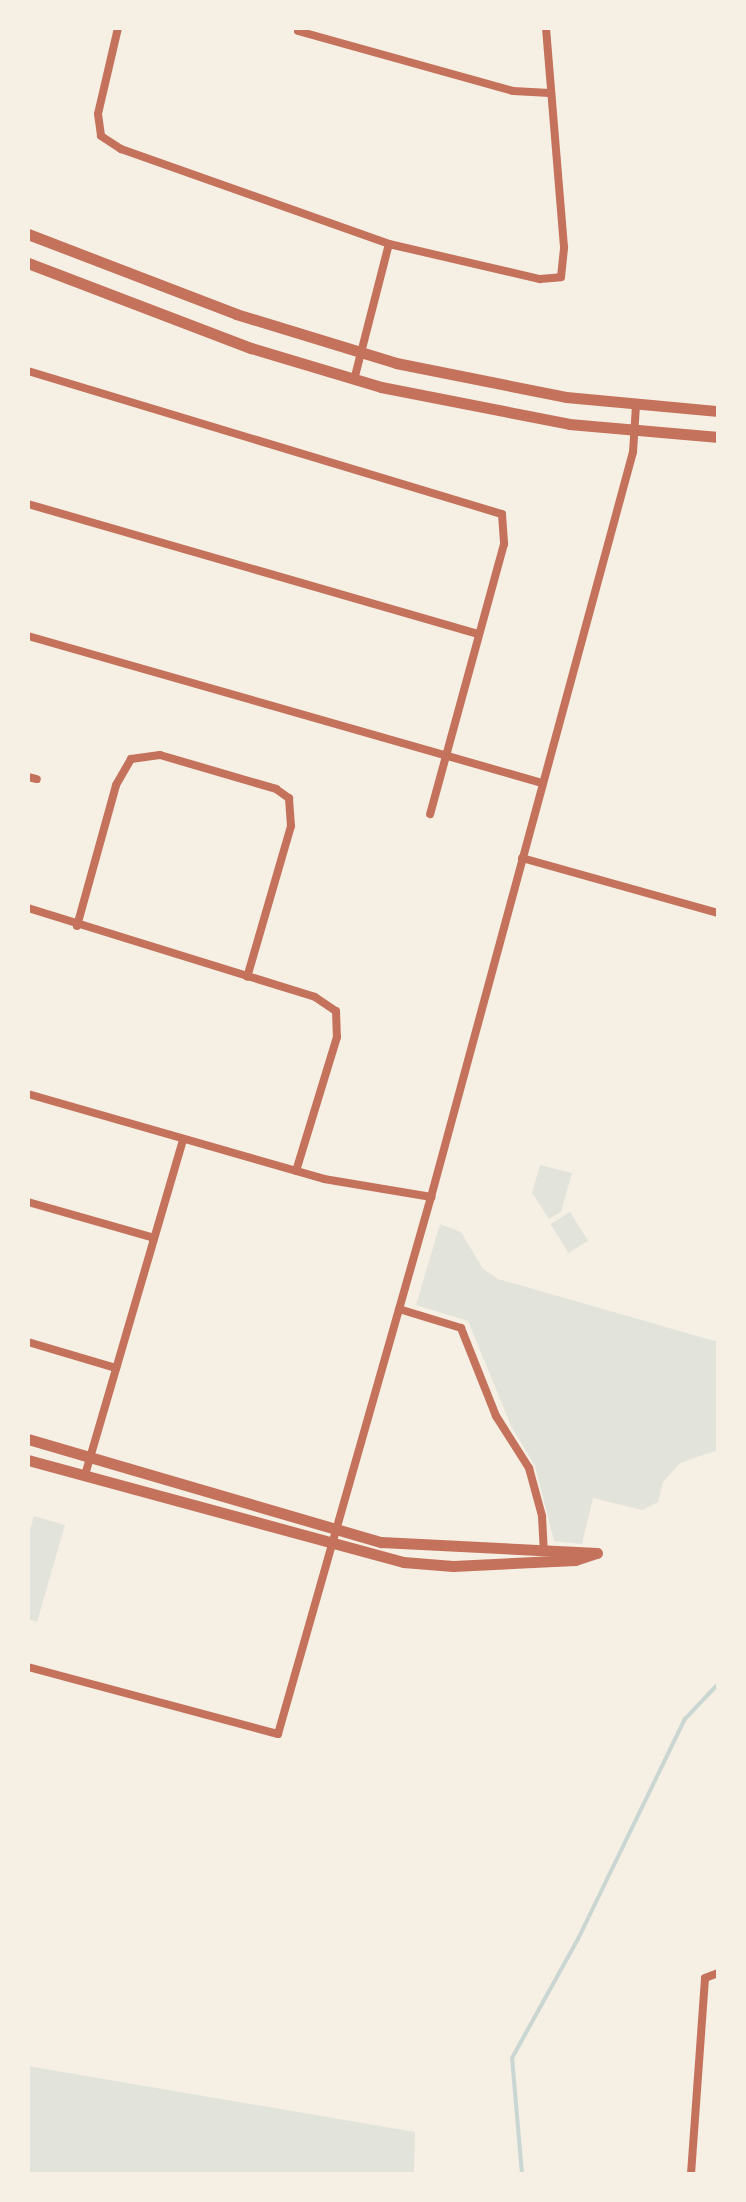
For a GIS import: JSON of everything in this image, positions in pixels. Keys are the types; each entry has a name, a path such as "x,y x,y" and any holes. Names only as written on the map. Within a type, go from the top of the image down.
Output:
{"street":[{"path":"118,28 101,86 101,136 136,154 389,244 540,279 561,277 564,247 546,28"},
{"path":"298,31 513,91 550,93"},
{"path":"28,234 236,314 361,354 511,388 636,405 718,411"},
{"path":"354,380 389,244"},
{"path":"28,263 222,338 354,380 493,411 634,432 718,437"},
{"path":"28,371 490,506 502,514 507,528 430,814"},
{"path":"28,1667 278,1734 431,1197 634,432 636,405"},
{"path":"28,504 478,634"},
{"path":"28,636 542,783"},
{"path":"77,926 116,785 131,759 160,755 276,789 289,798 291,826 247,977"},
{"path":"522,858 718,913"},
{"path":"28,908 77,926 326,1002 339,1024 296,1171"},
{"path":"28,1094 296,1171 431,1197"},
{"path":"85,1475 183,1139"},
{"path":"28,1202 154,1238"},
{"path":"399,1309 461,1328 496,1416 529,1468 542,1516 544,1555"},
{"path":"28,1342 116,1368"},
{"path":"28,1439 337,1529 412,1547 544,1555"},
{"path":"28,1460 373,1557 441,1565 544,1555"},
{"path":"691,2174 705,1978 718,1973"}],"shaded area":[{"path":"540,1165 572,1173 561,1212 549,1219 532,1193"},
{"path":"570,1212 588,1241 569,1253 550,1224"},
{"path":"440,1224 461,1232 483,1269 498,1279 718,1342 718,1450 680,1463 663,1482 658,1502 642,1510 593,1498 582,1544 554,1541 535,1466 511,1426 468,1321 416,1305"},
{"path":"34,1516 65,1525 37,1622 28,1619 28,1536"},
{"path":"28,2066 415,2132 414,2174 28,2174"}],"waterway":[{"path":"522,2174 512,2058 578,1939 685,1719 718,1684"}]}
